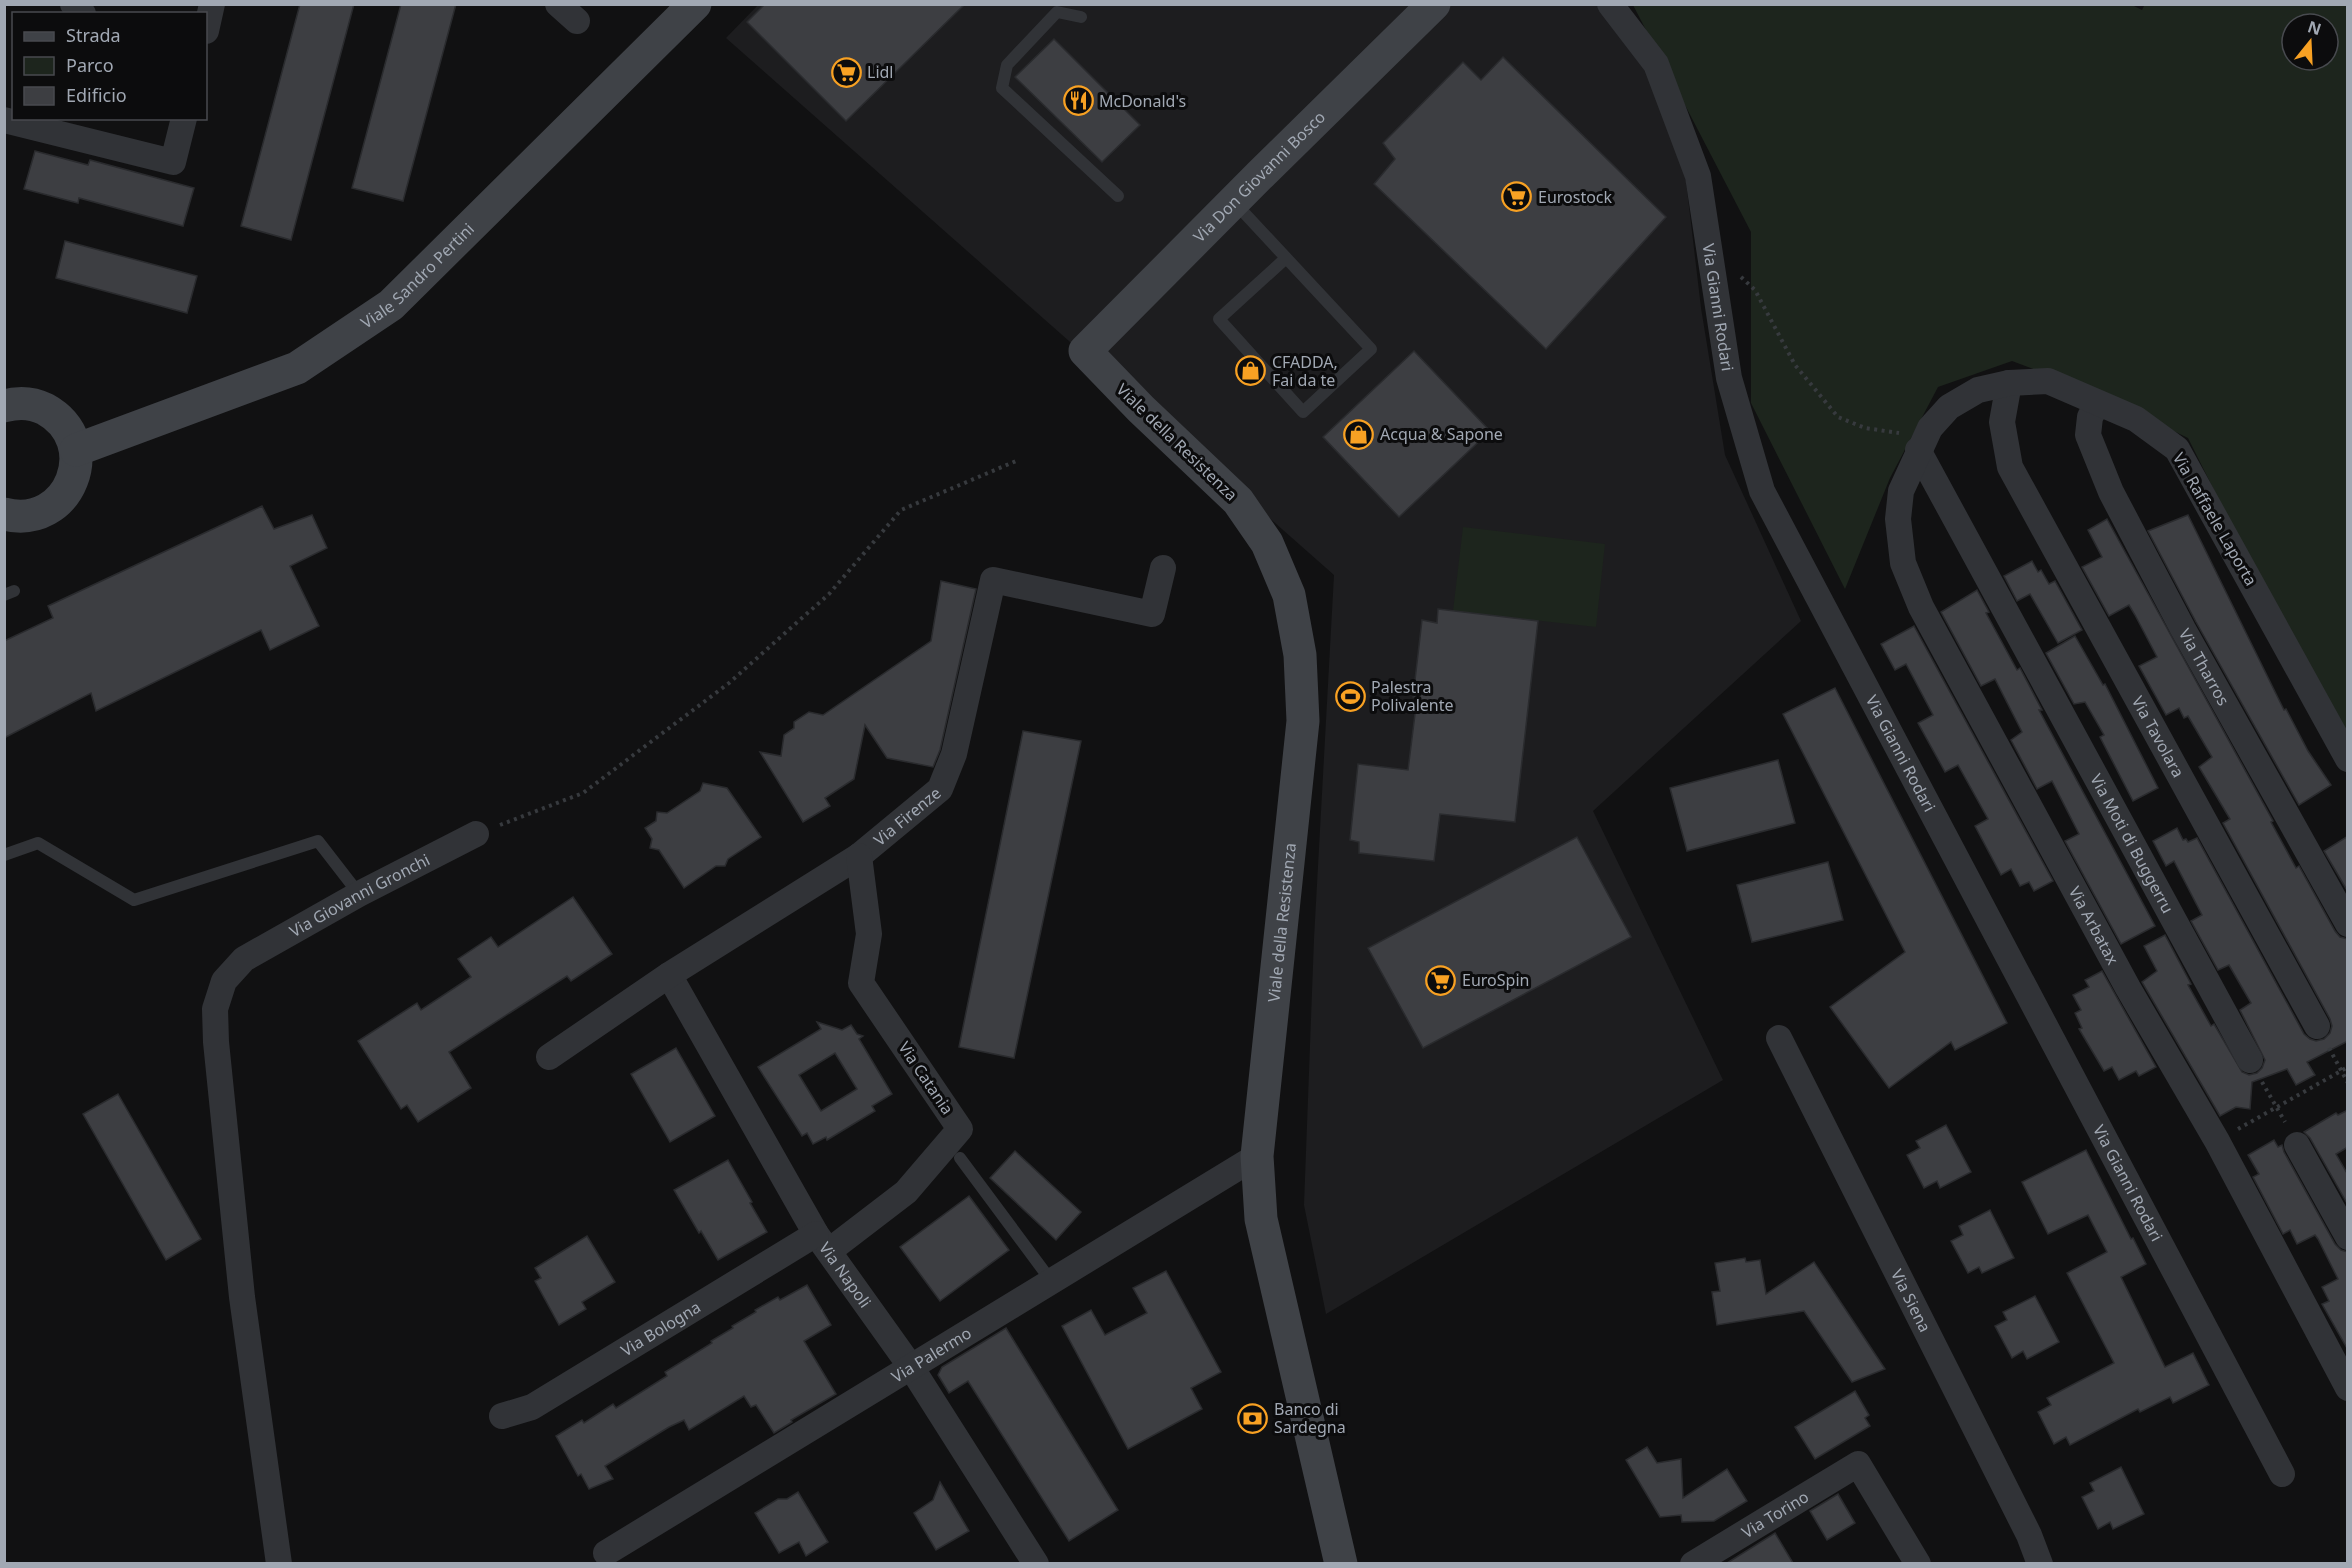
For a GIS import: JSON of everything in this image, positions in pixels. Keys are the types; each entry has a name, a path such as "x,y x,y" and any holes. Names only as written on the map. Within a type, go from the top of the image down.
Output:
{"main road":[{"name":"Viale Sandro Pertini","path":"76,450 297,368 391,305 695,4"},
{"name":"Via Don Giovanni Bosco","path":"1085,351 1434,4"},
{"name":"Viale della Resistenza","path":"1085,351 1141,409 1238,501 1267,543 1289,595 1300,655 1303,721 1257,1156 1261,1219 1341,1563"},
{"path":"4,406 25,403 53,414 72,436 76,450 73,480 66,493 55,504 42,512 28,516 4,514"}],"street":[{"path":"207,26 212,4"},
{"path":"558,4 577,21"},
{"name":"Via Gianni Rodari","path":"1610,4 1656,64 1698,176 1729,378 1762,491 2282,1474"},
{"path":"4,120 173,162 184,120"},
{"name":"Via Raffaele Laporta","path":"1924,439 1949,407 1978,390 2009,383 2048,381 2136,419 2177,449 2348,759"},
{"name":"Via Tavolara","path":"2009,383 2002,422 2010,468 2317,1026"},
{"name":"Via Tharros","path":"2098,403 2090,417 2088,435 2111,492 2189,639 2348,924"},
{"name":"Via Moti di Buggerru","path":"1924,439 2250,1060"},
{"name":"Via Arbatax","path":"1924,439 1900,491 1898,519 1904,563 1921,607 2122,977 2217,1141 2348,1388"},
{"name":"Via Firenze","path":"549,1057 669,975 859,856 940,789 954,754 993,580 1152,614 1163,568"},
{"name":"Via Giovanni Gronchi","path":"279,1563 242,1297 216,1042 215,1009 224,981 244,959 359,894 476,834"},
{"name":"Via Catania","path":"822,1242 906,1192 960,1129 861,982 869,934 859,856"},
{"name":"Via Napoli","path":"669,975 822,1242 911,1368 1036,1563"},
{"name":"Via Siena","path":"1779,1038 2040,1563"},
{"path":"2297,1146 2348,1237"},
{"name":"Via Palermo","path":"606,1552 1257,1156"},
{"name":"Via Bologna","path":"502,1416 532,1407 822,1242"},
{"name":"Via Torino","path":"1693,1563 1726,1555 1858,1464 1918,1563"}],"lane":[{"path":"1081,17 1057,12 1007,65 1002,88 1119,196"},
{"path":"1235,203 1371,349 1303,412 1219,319 1286,258"},
{"path":"4,855 38,843 134,900 318,841 359,894"},
{"path":"960,1158 1052,1282"}],"path":[{"path":"1709,248 1755,290 1795,365 1838,417 1865,428 1924,439"},
{"path":"476,834 583,793 729,683 829,594 901,510 1016,461"},
{"path":"2317,1026 2348,1083"},
{"path":"2250,1060 2297,1146"},
{"path":"2217,1141 2348,1067"}],"shaded area":[{"path":"759,4 1623,5 1684,164 1701,308 1725,455 1801,621 1593,811 1723,1080 1326,1314 1304,1205 1314,939 1334,575 726,38"}],"green space":[{"path":"2130,4 2142,10 2145,4 2347,5 2347,740 2296,654 2188,438 2089,390 2012,361 1938,387 1890,478 1845,589 1751,403 1751,232 1633,5"},
{"path":"1463,527 1605,544 1596,627 1453,611"}],"building":[{"path":"300,4 354,4 291,240 241,226"},
{"path":"401,4 456,4 403,201 352,188"},
{"name":"Lidl","path":"765,4 965,4 846,121 747,22"},
{"name":"McDonald's","path":"1054,39 1140,125 1102,162 1015,77"},
{"name":"Eurostock","path":"1503,57 1666,217 1546,349 1374,184 1395,159 1383,143 1463,62 1481,80"},
{"path":"35,151 88,165 90,160 194,188 183,226 79,198 78,203 24,189"},
{"path":"65,241 197,276 187,313 56,278"},
{"name":"Acqua & Sapone","path":"1414,351 1490,431 1399,517 1323,437"},
{"path":"262,506 274,529 312,515 327,548 290,566 319,626 270,650 261,630 96,711 91,693 4,738 4,641 53,618 48,606"},
{"path":"2188,515 2284,710 2286,709 2308,751 2331,785 2299,805 2196,622 2148,531"},
{"path":"2107,519 2273,821 2271,822 2296,868 2299,866 2335,931 2340,937 2348,939 2348,1041 2307,1062 2315,1075 2296,1085 2287,1069 2252,1082 2250,1109 2236,1107 2220,1116 2142,982 2157,971 2144,946 2165,935 2191,984 2188,985 2211,1026 2214,1024 2242,1072 2249,1075 2257,1073 2265,1060 2240,1010 2251,1003 2229,965 2218,970 2191,921 2202,915 2174,861 2166,866 2153,841 2177,828 2183,840 2186,839 2188,842 2197,838 2304,1034 2316,1041 2324,1039 2330,1033 2332,1026 2223,823 2230,819 2199,767 2212,757 2188,716 2184,718 2179,708 2166,715 2139,666 2157,657 2135,615 2129,605 2109,616 2082,567 2102,557 2088,530"},
{"path":"2032,561 2038,572 2041,570 2049,584 2055,581 2082,630 2058,643 2030,594 2017,601 2004,576"},
{"path":"941,581 976,589 940,750 933,767 887,758 865,725 854,779 825,798 830,806 803,822 760,752 781,756 784,735 794,728 794,722 809,712 823,715 931,641"},
{"path":"1977,590 1989,612 1986,613 2017,670 2020,668 2042,710 2039,710 2155,926 2121,944 2065,841 2079,834 2052,781 2037,789 2011,740 2022,732 1995,679 1981,686 1941,612"},
{"path":"1438,609 1538,621 1515,822 1440,814 1434,861 1359,853 1359,842 1350,840 1358,764 1408,770 1417,698 1413,697 1422,620 1437,623"},
{"path":"1914,626 2053,881 2034,891 2029,882 2020,886 2011,869 2001,875 1975,826 1988,819 1958,765 1945,772 1918,723 1933,715 1906,664 1895,670 1881,644"},
{"path":"2075,636 2103,685 2105,684 2158,788 2133,801 2100,737 2104,735 2085,702 2074,704 2046,653"},
{"path":"1835,688 2007,1023 1955,1050 1951,1042 1889,1088 1830,1007 1905,952 1783,714"},
{"path":"1023,731 1081,741 1014,1058 959,1047"},
{"path":"1778,760 1795,823 1687,851 1670,788"},
{"path":"703,783 727,788 761,837 728,859 725,866 716,866 684,888 659,850 650,848 652,839 645,828 656,821 657,812 667,813 700,791"},
{"path":"2348,836 2348,892 2324,851"},
{"path":"1577,837 1631,937 1423,1048 1368,948"},
{"path":"1828,862 1843,920 1752,942 1737,885"},
{"path":"573,897 612,954 571,981 567,976 449,1052 471,1088 418,1122 407,1105 401,1109 358,1041 417,1003 421,1010 471,977 458,959 491,937 498,947"},
{"path":"2102,971 2156,1067 2139,1076 2136,1071 2119,1080 2112,1067 2104,1071 2079,1029 2082,1028 2075,1013 2081,1010 2073,995 2089,987 2085,980"},
{"path":"817,1022 842,1030 851,1025 857,1034 863,1036 859,1039 892,1094 872,1106 875,1111 827,1140 826,1137 813,1144 807,1133 802,1136 758,1067 821,1029","holes":["835,1053 857,1089 821,1111 799,1075"]},
{"path":"676,1048 715,1116 670,1142 631,1074"},
{"path":"118,1094 201,1239 166,1260 83,1114"},
{"path":"2348,1110 2348,1147 2336,1154 2348,1175 2348,1205 2310,1138 2304,1132 2336,1113 2338,1115"},
{"path":"1946,1125 1971,1172 1940,1188 1937,1181 1924,1188 1907,1155 1920,1148 1916,1141"},
{"path":"2274,1140 2278,1147 2282,1145 2335,1244 2341,1250 2348,1252 2348,1350 2322,1304 2329,1301 2322,1287 2338,1279 2318,1239 2315,1235 2297,1244 2290,1230 2283,1234 2253,1177 2259,1174 2248,1155"},
{"path":"2086,1150 2146,1264 2121,1277 2165,1367 2193,1353 2209,1385 2173,1403 2170,1397 2140,1412 2138,1409 2070,1445 2066,1437 2054,1444 2038,1412 2051,1405 2047,1398 2114,1363 2067,1273 2107,1252 2088,1215 2048,1234 2022,1182"},
{"path":"1015,1151 1081,1212 1056,1240 990,1178"},
{"path":"728,1160 767,1232 718,1260 674,1190"},
{"path":"969,1196 1009,1250 940,1301 900,1247"},
{"path":"1990,1210 2014,1258 1982,1273 1979,1267 1968,1273 1951,1241 1963,1235 1959,1226"},
{"path":"587,1236 615,1282 582,1302 586,1309 559,1325 535,1281 541,1278 535,1268"},
{"path":"1745,1258 1746,1262 1760,1260 1766,1294 1814,1262 1885,1369 1852,1382 1804,1311 1717,1325 1712,1292 1720,1291 1715,1263"},
{"path":"1166,1271 1221,1372 1191,1388 1202,1409 1128,1449 1062,1326 1091,1310 1105,1335 1147,1313 1133,1288"},
{"path":"807,1285 831,1325 804,1341 836,1394 791,1420 792,1422 774,1433 756,1405 751,1407 744,1396 689,1430 684,1420 669,1427 605,1466 613,1479 589,1489 581,1474 578,1476 556,1436 582,1420 584,1423 613,1404 616,1408 667,1376 665,1372 712,1343 711,1341 733,1328 732,1326 756,1312 755,1310 778,1297 780,1300"},
{"path":"2035,1296 2059,1342 2027,1359 2023,1351 2012,1358 1995,1326 2007,1320 2003,1312"},
{"path":"1006,1328 1118,1510 1069,1541 968,1381 949,1393 938,1375 942,1367"},
{"path":"1855,1391 1869,1415 1865,1418 1870,1426 1815,1459 1795,1427"},
{"path":"1647,1447 1657,1463 1681,1459 1683,1498 1727,1469 1747,1501 1714,1521 1682,1522 1681,1515 1660,1517 1626,1460"},
{"path":"2121,1467 2144,1514 2113,1529 2110,1522 2098,1529 2082,1497 2094,1491 2090,1483"},
{"path":"940,1482 969,1531 936,1550 914,1513 933,1500"},
{"path":"798,1492 828,1542 806,1556 799,1542 779,1553 755,1513 778,1499 787,1499"},
{"path":"1838,1494 1855,1523 1827,1540 1810,1511"},
{"path":"1775,1533 1793,1563 1727,1563"}],"place":[{"name":"Lidl","path":"846,72"},
{"name":"McDonald's","path":"1078,101"},
{"name":"Eurostock","path":"1517,197"},
{"name":"CFADDA, Fai da te","path":"1251,371"},
{"name":"Acqua & Sapone","path":"1359,434"},
{"name":"Palestra Polivalente","path":"1350,696"},
{"name":"EuroSpin","path":"1441,980"},
{"name":"Banco di Sardegna","path":"1253,1418"}]}
